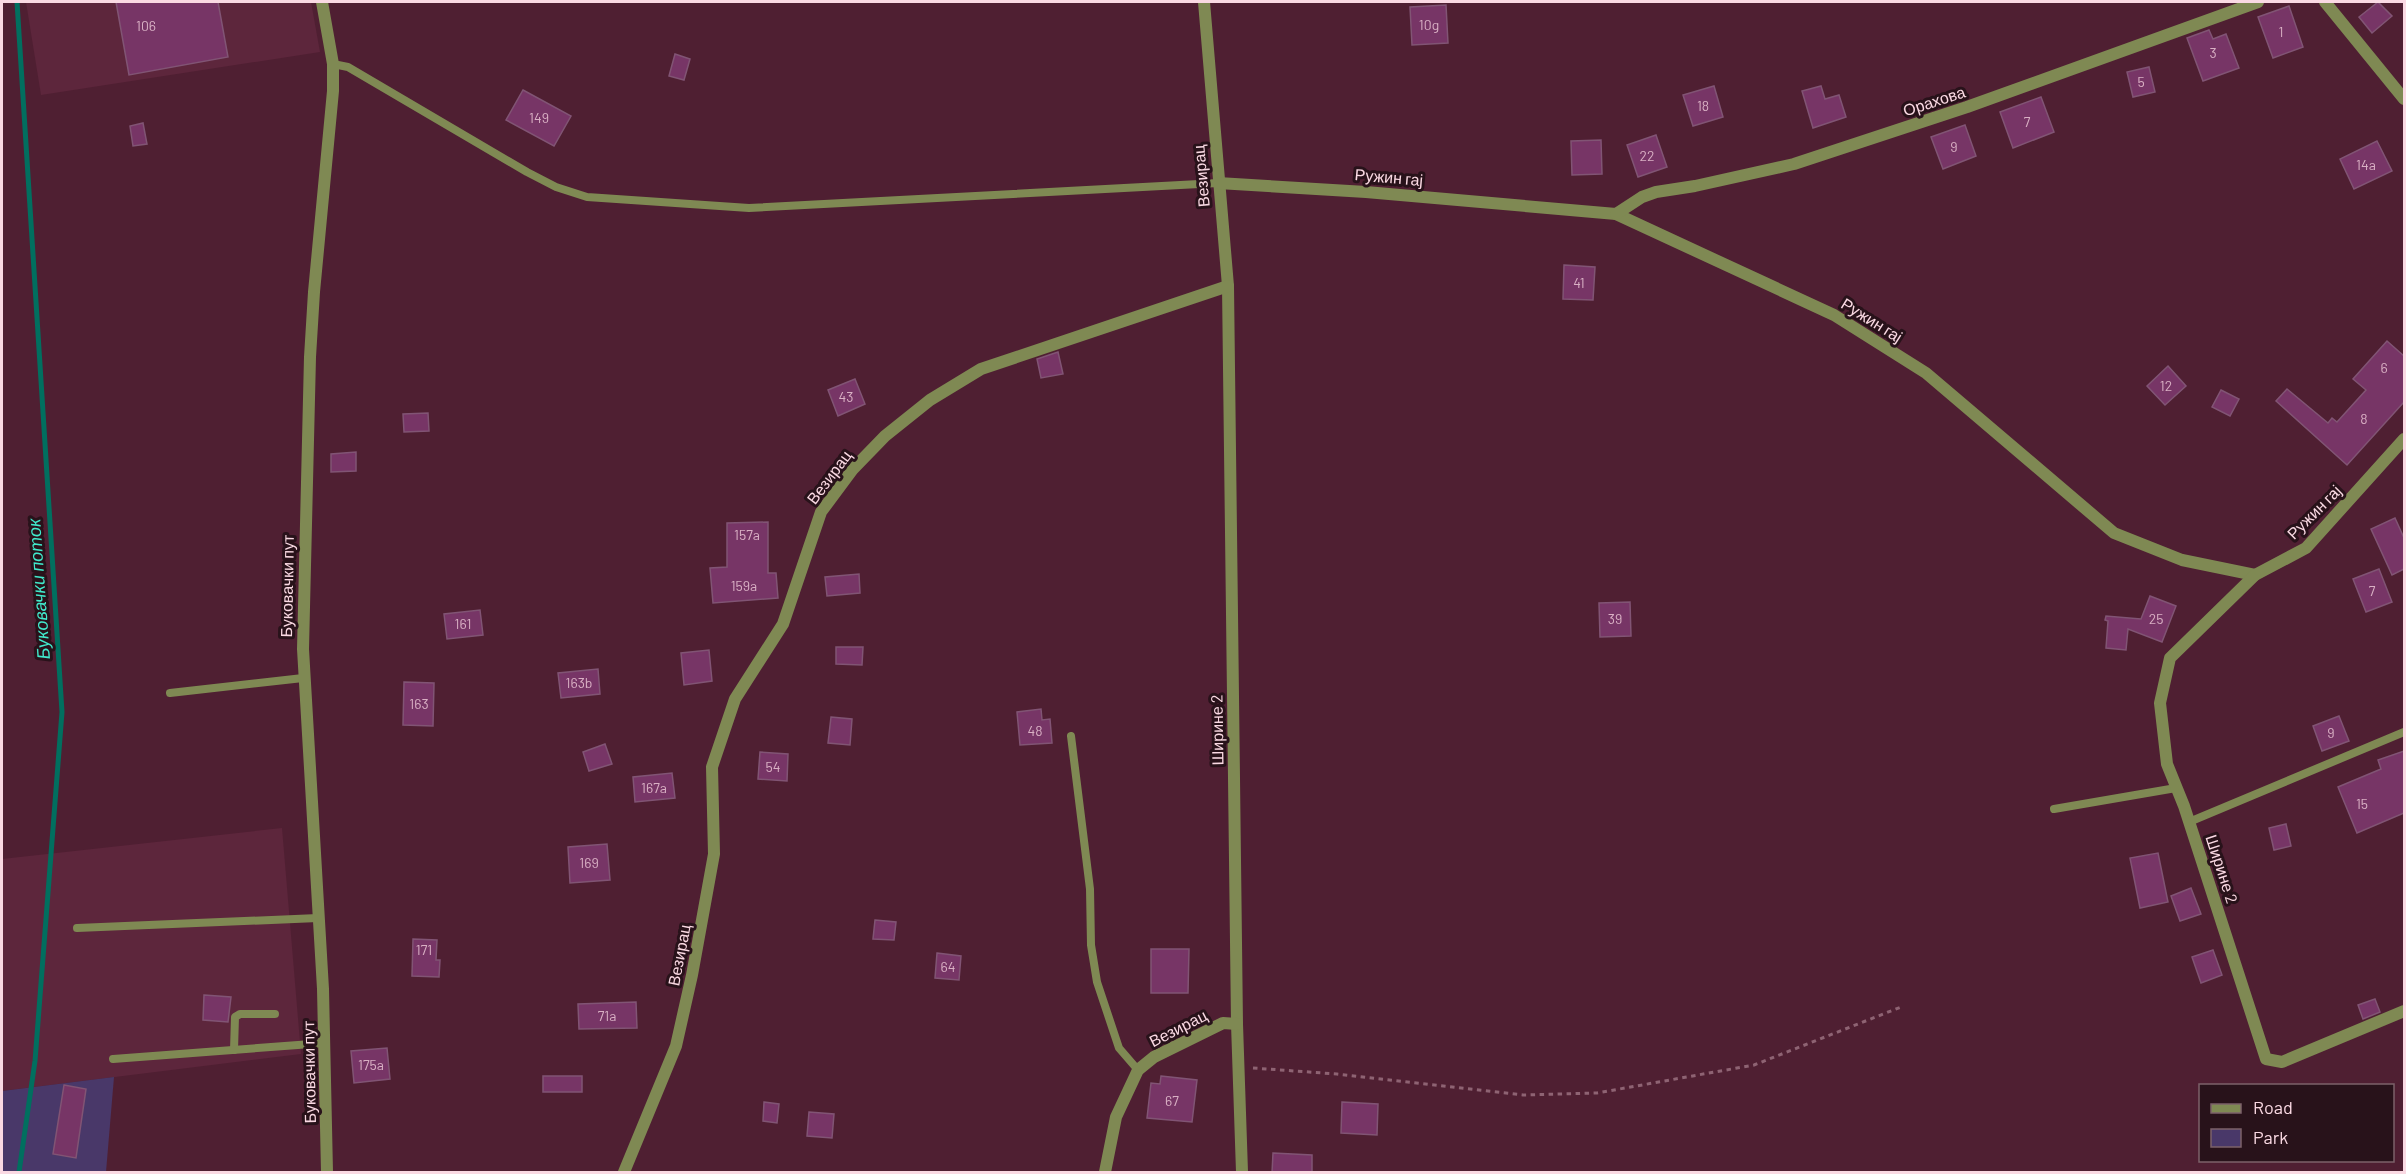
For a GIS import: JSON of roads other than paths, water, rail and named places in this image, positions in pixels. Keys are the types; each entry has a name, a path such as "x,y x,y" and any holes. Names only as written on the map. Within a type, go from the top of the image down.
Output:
{"street":[{"name":"Буковачки пут","path":"322,2 333,64 333,91 310,357 303,678 325,1043 327,1173"},
{"name":"Везирац","path":"624,1173 676,1046 692,975 714,854 712,767 735,699 783,624 821,512 853,469 885,436 930,400 981,369 1228,286 1204,2"},
{"name":"Орахова","path":"1616,214 1642,197 1656,192 1673,191 1794,164 1967,107 2258,2"},
{"path":"2325,2 2404,99"},
{"name":"Ружин гај","path":"1218,183 1344,190 1616,214 1834,315 1926,373 2114,533 2182,560 2255,576 2306,548 2404,439"},
{"name":"Ширине 2","path":"1228,286 1237,1024 1242,1173"},
{"name":"Ширине 2","path":"2255,576 2170,658 2160,703 2167,764 2189,822 2266,1059 2282,1062 2404,1011"},
{"name":"Везирац","path":"1138,1070 1154,1057 1202,1036 1223,1023 1237,1024"},
{"path":"1105,1173 1116,1117 1138,1070"}],"lane":[{"path":"333,64 348,67 527,172 556,187 586,197 749,208 1218,183"},
{"path":"170,693 303,678"},
{"path":"2189,822 2404,732"},
{"path":"1071,736 1090,889 1091,945 1097,982 1119,1048 1138,1070"},
{"path":"2054,809 2176,788"},
{"path":"77,928 318,918"},
{"path":"234,1050 235,1017 240,1014 275,1014"},
{"path":"113,1059 325,1043"}],"waterway":[{"name":"Буковачки поток","path":"17,2 62,712 35,1061 19,1172"}]}
